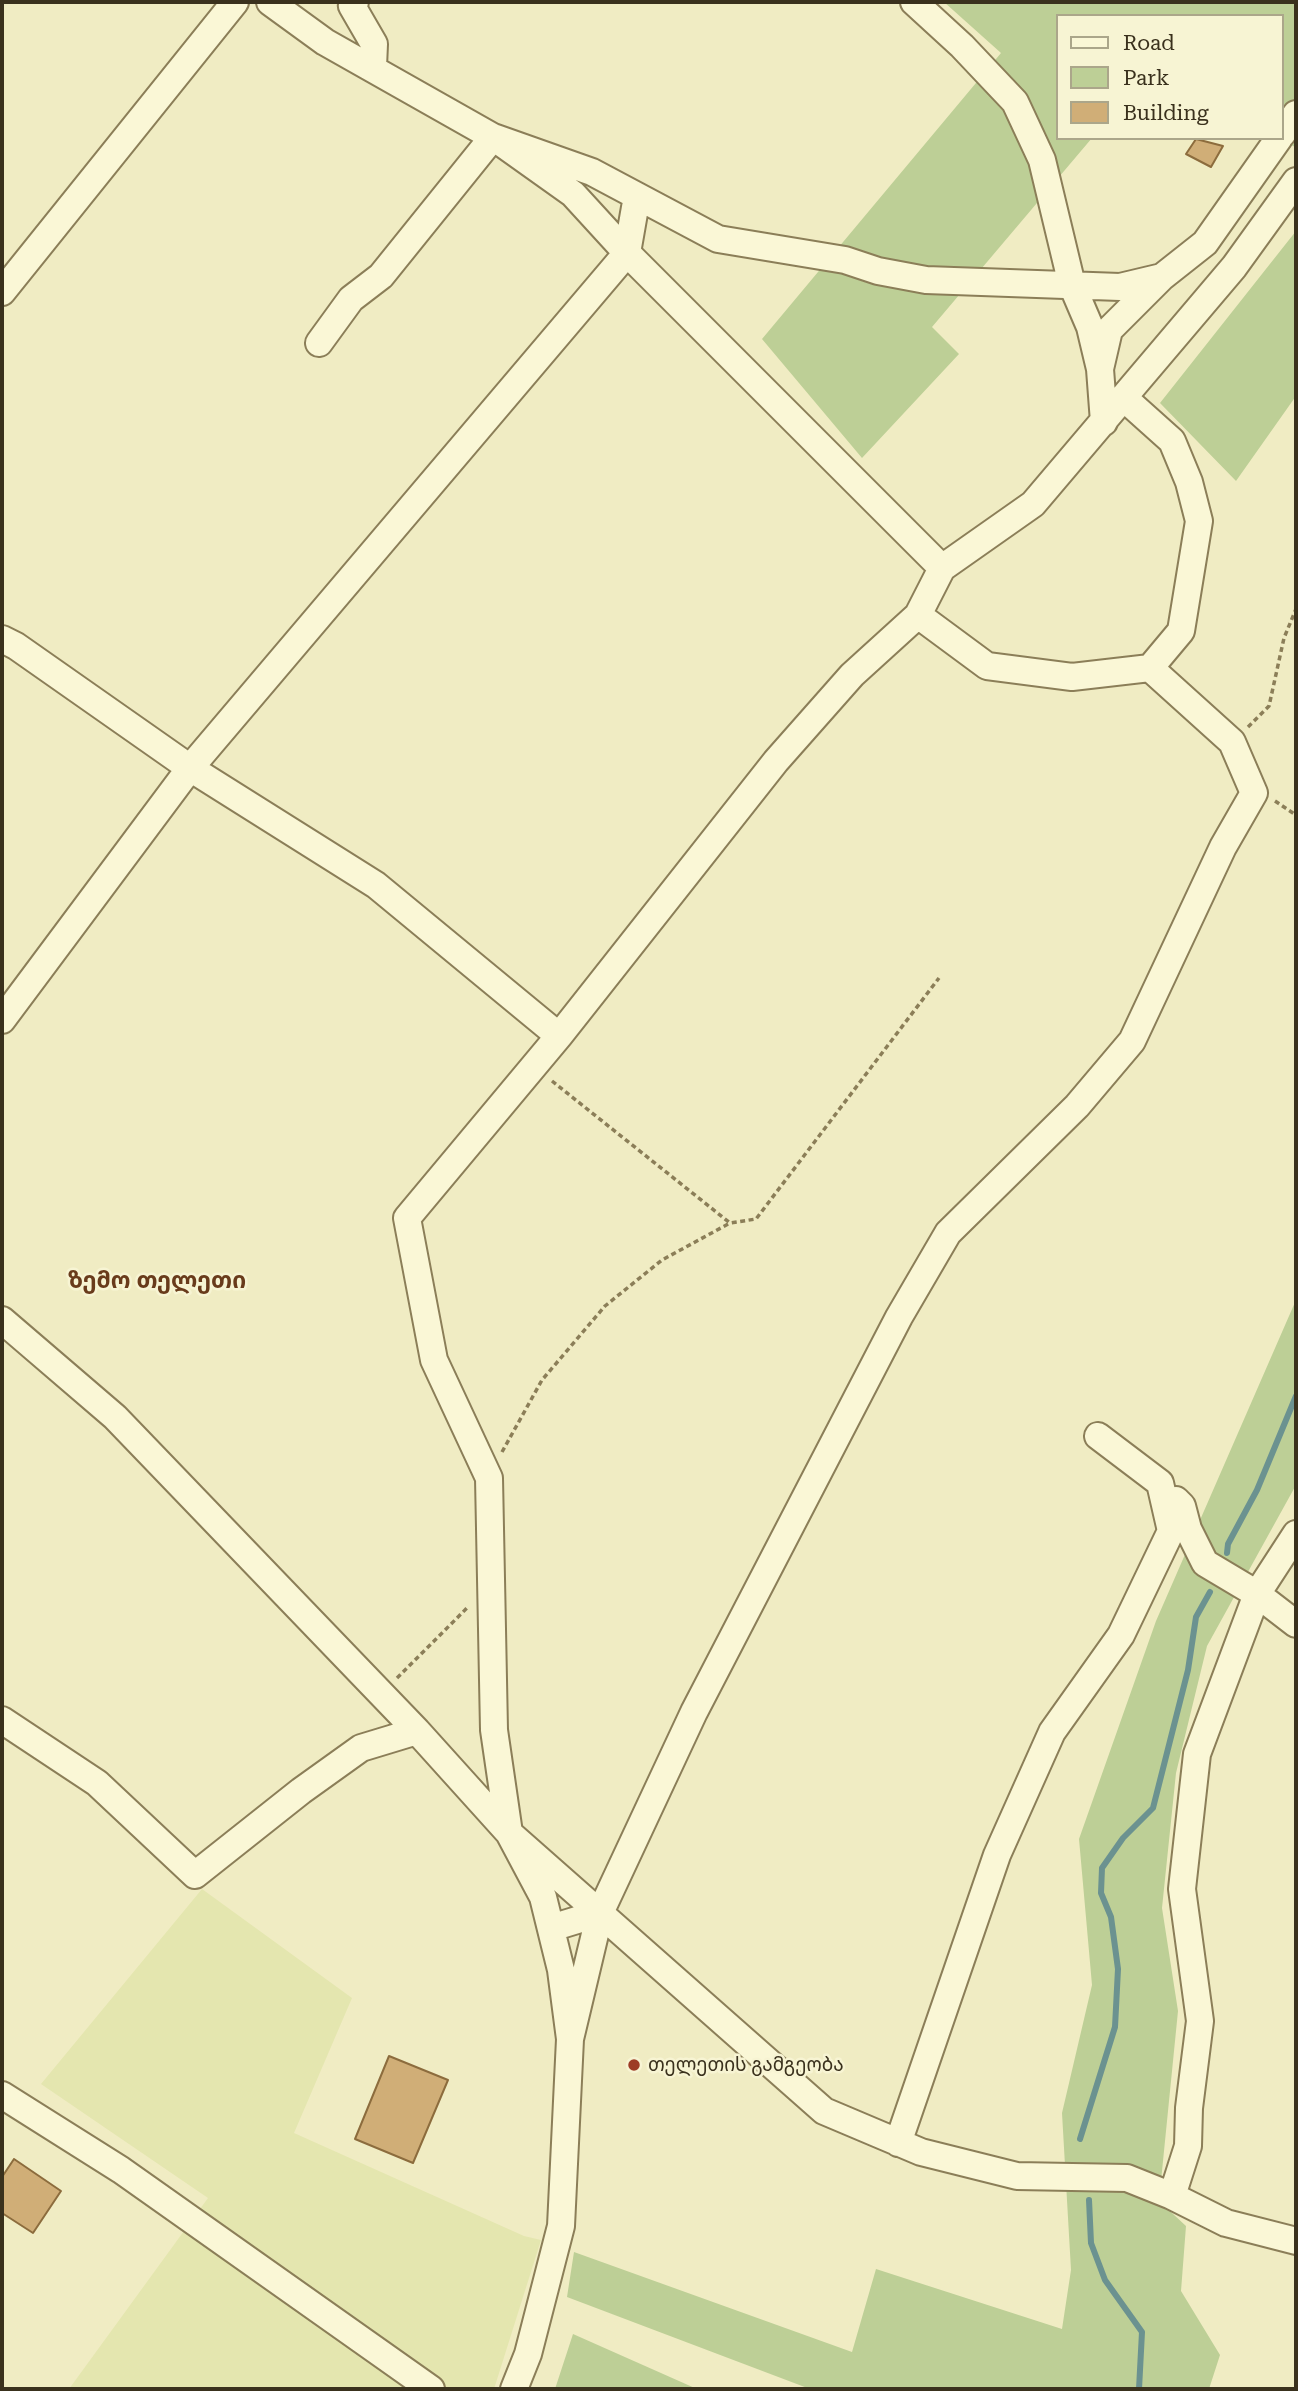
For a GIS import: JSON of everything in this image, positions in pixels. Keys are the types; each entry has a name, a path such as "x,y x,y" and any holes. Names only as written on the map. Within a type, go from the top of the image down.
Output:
{"street":[{"path":"2,292 235,2"},
{"path":"270,2 325,41 493,137 573,194 627,253 942,568"},
{"path":"914,2 962,46 1015,102 1042,160 1072,285 1090,327 1100,369 1104,422"},
{"path":"351,3 374,44 373,67"},
{"path":"1284,132 1296,114"},
{"path":"493,137 592,172 718,239 845,260 878,271 926,280 1120,287 1162,277"},
{"path":"319,343 351,299 381,276 493,137"},
{"path":"1100,369 1109,330 1162,277 1206,243 1278,140"},
{"path":"514,2389 528,2354 561,2226 570,2039 561,1970 543,1897 509,1833 494,1730 489,1584 489,1478 434,1360 407,1218 559,1036 776,761 852,675 918,615 942,568 1033,504 1234,267 1296,181"},
{"path":"2,1020 190,768 627,253 637,196"},
{"path":"918,615 987,666 1072,677 1150,668 1181,631 1199,521 1189,482 1172,441 1124,398"},
{"path":"2,639 16,646 190,768 376,885 559,1036"},
{"path":"570,2039 600,1913 694,1712 899,1317 948,1233 1077,1106 1132,1041 1223,847 1254,793 1232,742 1150,668"},
{"path":"2,1320 116,1417 417,1731 509,1833 824,2110 898,2143 1017,2176 1127,2178 1172,2196 1226,2223 1296,2241"},
{"path":"1098,1436 1160,1483 1182,1506 1188,1529 1205,1563 1257,1594 1296,1624"},
{"path":"898,2143 1003,1843 1052,1732 1121,1635 1171,1531 1160,1483"},
{"path":"1172,2196 1188,2146 1189,2108 1200,2021 1182,1889 1197,1754 1257,1594 1296,1534"},
{"path":"3,1724 97,1783 195,1875 301,1791 361,1748 417,1731"},
{"path":"551,1928 600,1913"},
{"path":"2,2095 121,2170 431,2389"}],"path":[{"path":"1232,742 1269,706 1284,638 1296,609"},
{"path":"489,1478 542,1380 605,1306 662,1260 730,1223 756,1219 939,978"},
{"path":"534,1066 730,1223"},
{"path":"380,1693 418,1660 489,1584"}],"green space":[{"path":"944,2 1296,2 1296,147 1274,140 1284,140 1284,14 1056,14 1056,140 1090,140 932,327 959,354 862,458 762,339 1001,53"},
{"path":"1296,231 1296,396 1236,481 1160,403"},
{"path":"1296,1300 1296,1485 1207,1646 1176,1773 1162,1908 1178,2011 1159,2201 1186,2226 1181,2291 1220,2355 1209,2389 810,2389 567,2297 574,2252 852,2352 876,2269 1062,2329 1071,2270 1062,2113 1092,1985 1079,1839 1156,1621"},
{"path":"202,1889 352,1998 294,2133 524,2236 541,2240 494,2389 69,2389 208,2198 41,2084"},
{"path":"573,2334 697,2389 555,2389"}],"building":[{"path":"1195,140 1223,146 1211,167 1186,154"},
{"path":"389,2056 448,2080 413,2163 355,2139"},
{"path":"14,2159 61,2191 33,2233 2,2213 2,2177"}],"waterway":[{"path":"1227,1553 1228,1544 1257,1490 1296,1396"},
{"path":"1080,2139 1115,2027 1118,1969 1111,1917 1101,1893 1102,1868 1123,1838 1153,1808 1188,1670 1196,1617 1210,1592"},
{"path":"1089,2200 1091,2243 1105,2280 1142,2332 1139,2389"}],"place":[{"name":"თელეთის გამგეობა","path":"634,2065"}],"district":[{"name":"ზემო თელეთი","path":"157,1281"}]}
